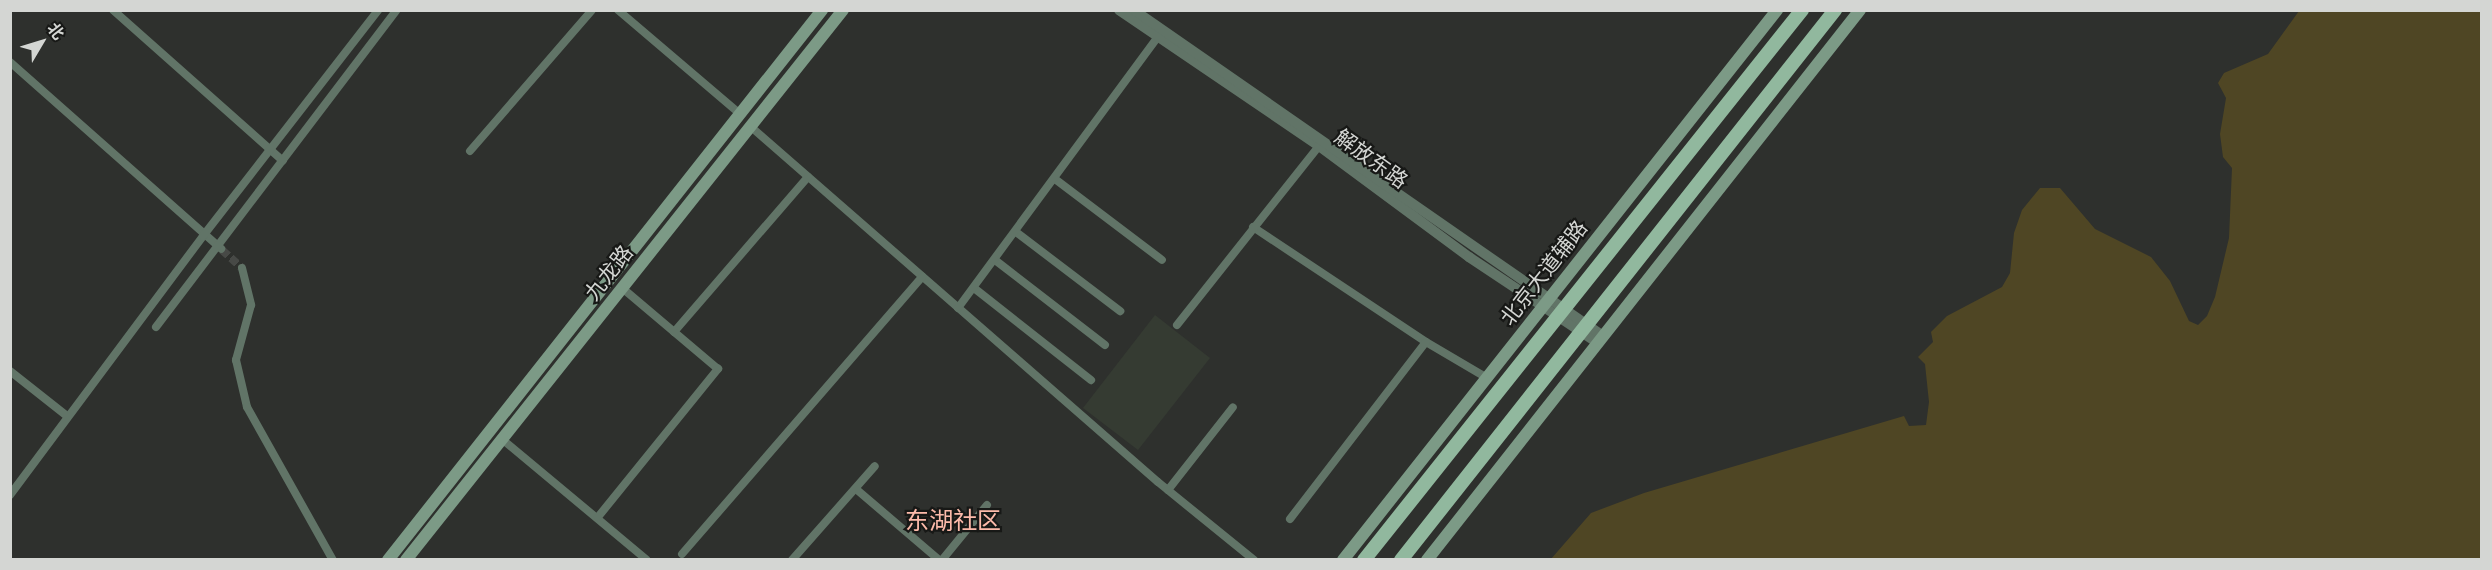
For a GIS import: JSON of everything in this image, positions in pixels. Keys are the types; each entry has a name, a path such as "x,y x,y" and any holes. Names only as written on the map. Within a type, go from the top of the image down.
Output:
{"main road":[{"name":"九龙路","path":"388,560 822,10"},
{"name":"九龙路","path":"406,560 843,10"},
{"name":"北京大道辅路","path":"1343,560 1777,10"},
{"path":"1364,560 1802,10"},
{"path":"1401,560 1835,10"},
{"path":"1427,560 1860,10"}],"street":[{"path":"113,10 283,161"},
{"path":"10,495 67,417 96,384 203,236 378,10"},
{"path":"156,327 220,248 396,10"},
{"path":"470,151 592,10"},
{"path":"618,10 740,114"},
{"name":"解放东路","path":"1119,10 1160,34 1322,142 1601,339"},
{"name":"解放东路","path":"1134,10 1160,34"},
{"path":"958,308 1160,34"},
{"path":"10,62 203,236 220,248"},
{"path":"750,126 1168,489 1254,560"},
{"path":"1178,325 1322,142"},
{"path":"674,332 808,177"},
{"path":"1055,179 1162,260"},
{"path":"1253,227 1426,342 1487,378"},
{"path":"1016,232 1120,311"},
{"path":"995,260 1105,345"},
{"path":"242,268 251,305 236,360 247,407 333,560"},
{"path":"682,554 922,277"},
{"path":"598,517 718,369 622,288"},
{"path":"974,288 1091,380"},
{"path":"1290,519 1426,342"},
{"path":"10,371 67,417"},
{"path":"1168,489 1233,407"},
{"path":"503,440 647,560"},
{"path":"792,560 875,466"},
{"path":"856,489 940,560 987,505"}],"shaded area":[{"path":"2299,11 2481,11 2481,559 1551,559 1591,513 1644,493 1904,416 1909,426 1926,425 1929,402 1925,364 1918,357 1933,342 1931,332 1947,316 2002,287 2010,273 2014,233 2022,210 2040,188 2060,188 2095,229 2151,257 2170,281 2189,321 2198,325 2207,316 2215,297 2229,238 2232,168 2223,157 2220,134 2226,98 2218,83 2224,73 2268,54"},
{"path":"1155,315 1210,358 1138,450 1083,408"}],"tunnel":[{"path":"222,250 242,268"}],"district":[{"name":"东湖社区","path":"953,521"}]}
